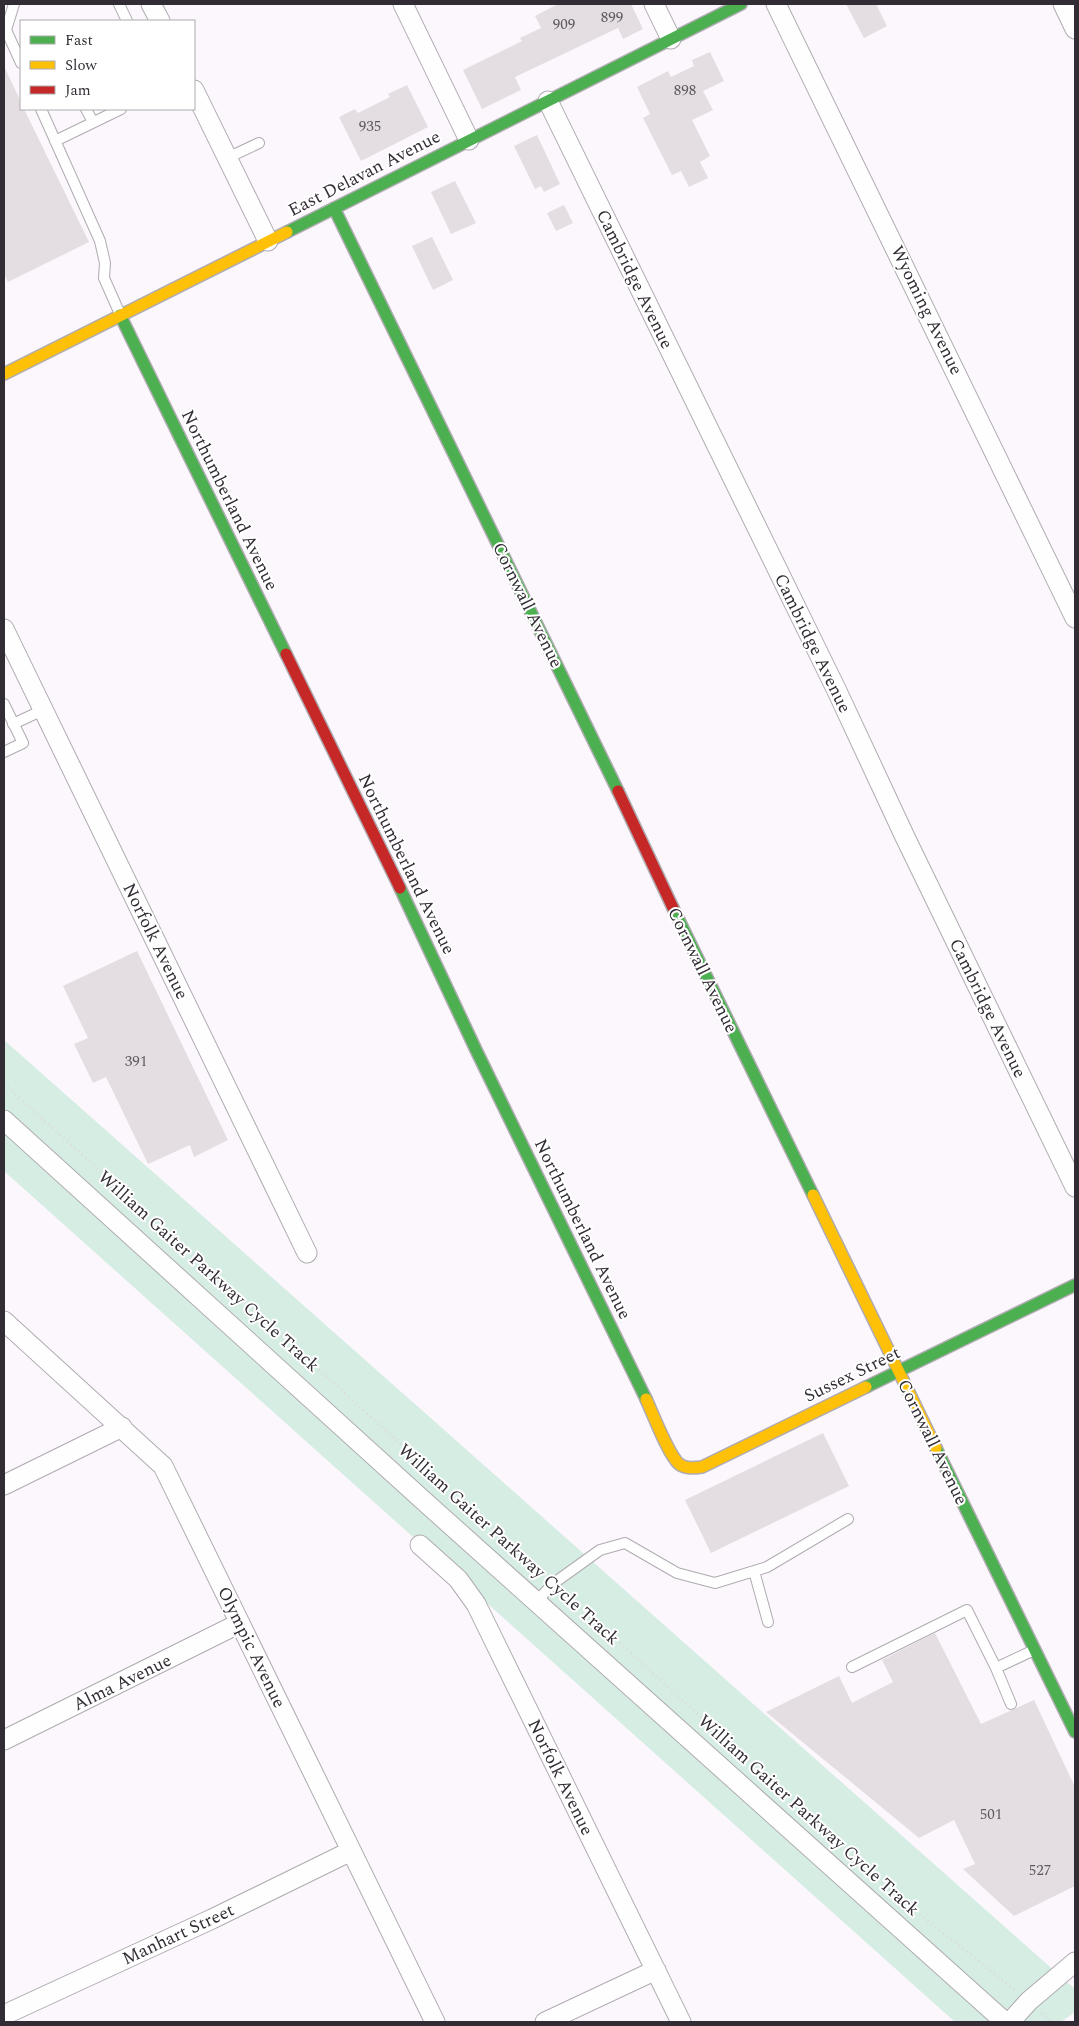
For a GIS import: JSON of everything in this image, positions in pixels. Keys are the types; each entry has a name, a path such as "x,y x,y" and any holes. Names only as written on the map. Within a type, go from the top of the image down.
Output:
{"street":[{"path":"151,4 159,20"},
{"path":"402,4 469,140"},
{"path":"654,4 671,39"},
{"name":"East Delavan Avenue","path":"4,374 741,4"},
{"name":"Wyoming Avenue","path":"776,4 1075,618"},
{"path":"1063,4 1075,29"},
{"path":"195,92 268,241"},
{"name":"Cambridge Avenue","path":"548,100 837,691 905,837 1075,1187"},
{"name":"Cornwall Avenue","path":"334,208 594,740 690,944 1075,1732"},
{"name":"Northumberland Avenue","path":"120,315 415,918 476,1050 661,1430"},
{"name":"Norfolk Avenue","path":"4,629 307,1254"},
{"path":"4,1120 536,1602 1005,2022"},
{"name":"Sussex Street","path":"661,1430 676,1461 686,1468 694,1470 1075,1285"},
{"name":"Olympic Avenue","path":"4,1320 164,1466 435,2022"},
{"path":"4,1486 122,1427"},
{"name":"Norfolk Avenue","path":"420,1545 458,1579 476,1604 681,2022"},
{"name":"Alma Avenue","path":"4,1740 240,1623"},
{"name":"Manhart Street","path":"4,2015 212,1918 351,1850"},
{"path":"1010,2022 1029,2001 1075,1962"},
{"path":"546,2022 656,1970"}],"lane":[{"path":"14,4 6,30 20,61"},
{"path":"119,4 127,20"},
{"path":"41,110 100,241 104,263 104,278 120,315"},
{"path":"87,110 93,122"},
{"path":"55,141 119,110"},
{"path":"227,158 259,143"},
{"path":"4,704 22,743 4,752"},
{"path":"13,724 43,710"},
{"path":"536,1602 554,1583 600,1550 625,1543 677,1573 715,1583 767,1567 848,1519"},
{"path":"754,1571 768,1622"},
{"path":"852,1667 967,1610 1012,1704"},
{"path":"996,1668 1034,1650"}],"path":[{"name":"William Gaiter Parkway Cycle Track","path":"4,1084 898,1898 1021,1994"},
{"path":"1039,2011 1050,2022"}],"green space":[{"path":"4,1040 1075,1989 1075,2012 1061,2022 955,2022 4,1171"}],"building":[{"path":"558,4 631,4 643,29 623,39 618,28 515,77 521,90 482,109 463,70 522,41 520,38 541,28 535,16"},
{"path":"846,4 876,4 887,26 864,38"},
{"path":"710,52 724,81 703,91 713,110 692,120 710,156 700,162 708,178 689,187 681,171 672,175 643,118 650,114 637,87 668,71 671,77 694,66 692,60"},
{"path":"4,66 20,100 20,110 24,110 89,242 8,282 4,274"},
{"path":"407,85 428,127 361,161 339,117 355,109 358,113 390,97 388,94"},
{"path":"537,135 560,184 544,192 541,186 535,189 514,146"},
{"path":"455,181 476,223 451,234 431,192"},
{"path":"564,205 573,223 556,231 547,213"},
{"path":"432,237 453,280 433,290 412,246"},
{"path":"137,951 228,1140 194,1157 190,1145 148,1164 106,1077 93,1083 74,1044 88,1038 63,986"},
{"path":"823,1433 849,1486 711,1553 685,1500"},
{"path":"935,1633 981,1724 1034,1700 1075,1787 1075,1886 1014,1916 963,1869 975,1864 954,1820 919,1838 766,1712 839,1676 852,1703 893,1682 882,1660"}],"traffic: fast":[{"path":"287,232 741,4"},
{"path":"334,208 618,791"},
{"path":"120,315 286,654"},
{"path":"400,888 476,1050 646,1399"},
{"path":"673,908 813,1195"},
{"path":"866,1387 1075,1285"},
{"path":"936,1448 1075,1732"}],"traffic: slow":[{"path":"4,374 287,232"},
{"path":"813,1195 936,1448"},
{"path":"646,1399 675,1459 682,1466 696,1468 702,1467 866,1387"}],"traffic: jam":[{"path":"286,654 400,888"},
{"path":"618,791 673,908"}]}
